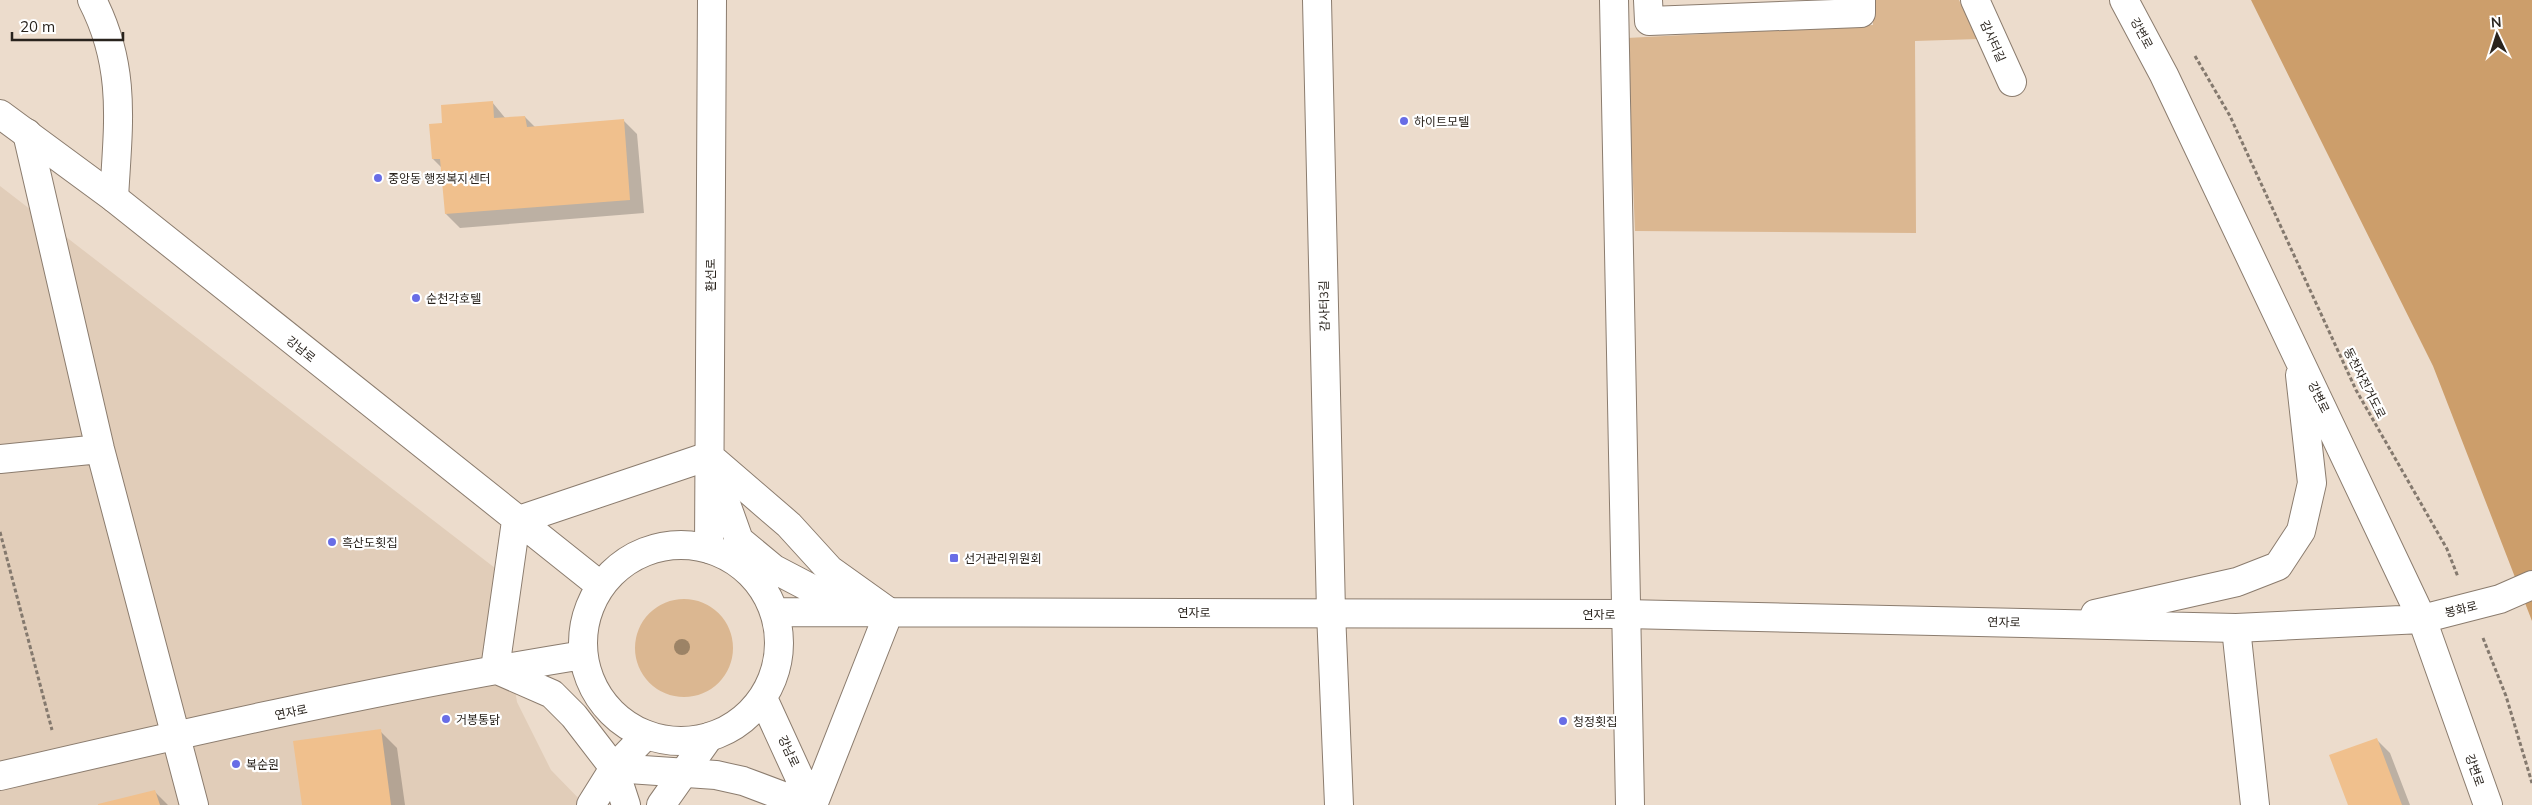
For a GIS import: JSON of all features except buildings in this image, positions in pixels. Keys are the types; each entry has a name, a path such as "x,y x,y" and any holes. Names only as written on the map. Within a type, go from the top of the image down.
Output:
{"main road":[{"path":"92,0 110,40 118,79 114,198"},
{"name":"환선로","path":"709,549 712,0"},
{"name":"감사터3길","path":"1317,0 1331,612 1339,805"},
{"path":"1614,0 1630,805"},
{"path":"1648,0 1649,21 1862,14 1861,0"},
{"name":"감사터길","path":"1975,0 2012,82"},
{"name":"강변로","path":"2124,0 2164,75 2298,354 2422,619 2488,805"},
{"name":"강남로","path":"0,114 114,198 516,521 601,586"},
{"path":"26,133 100,449 194,805"},
{"path":"2055,623 2237,582 2278,566 2301,531 2312,483 2298,354"},
{"path":"0,460 100,449"},
{"path":"626,805 614,768 574,716 552,694 495,669 516,521 709,456"},
{"path":"709,456 739,540 774,569 816,591 889,612"},
{"path":"709,456 789,526 830,570 889,612"},
{"path":"679,545 709,549 738,563 760,585 775,612 780,643 776,672 763,698 744,720 722,733 697,740 671,741 646,735 622,722 603,704 590,680 583,655 583,631 589,608 601,586 622,564 649,550 679,545"},
{"name":"봉화로","path":"2422,619 2500,599 2532,585"},
{"name":"연자로","path":"775,612 1625,614 2236,628 2422,619"},
{"path":"813,805 889,612"},
{"path":"2236,628 2254,805"},
{"name":"연자로","path":"0,776 175,736 495,669 583,655"},
{"name":"강남로","path":"763,698 813,805"},
{"path":"591,805 614,768 646,735"},
{"path":"661,805 709,737"},
{"path":"614,768 716,776 743,781 807,805"}],"path":[{"name":"동천자전거도로","path":"2191,50 2230,116 2356,390 2446,549 2461,584"},
{"path":"0,532 60,762"},
{"path":"2482,637 2506,696 2532,783"}],"shaded area":[{"path":"1872,0 1959,0 1978,39 1915,41 1916,233 1635,231 1627,38 1873,25"},
{"path":"2251,0 2532,0 2532,621 2433,366"},
{"path":"0,186 495,568 517,702 551,770 585,805 0,805"},
{"path":"684,599 703,603 719,613 729,629 733,648 729,667 719,683 703,693 684,697 665,693 649,683 639,667 635,648 639,629 649,613 665,603"}],"place":[{"name":"하이트모텔","path":"1404,121"},
{"name":"중앙동 행정복지센터","path":"378,178"},
{"name":"순천각호텔","path":"416,298"},
{"name":"흑산도횟집","path":"332,542"},
{"name":"선거관리위원회","path":"954,558"},
{"name":"거봉통닭","path":"446,719"},
{"name":"청정횟집","path":"1563,721"},
{"name":"복순원","path":"236,764"}]}
